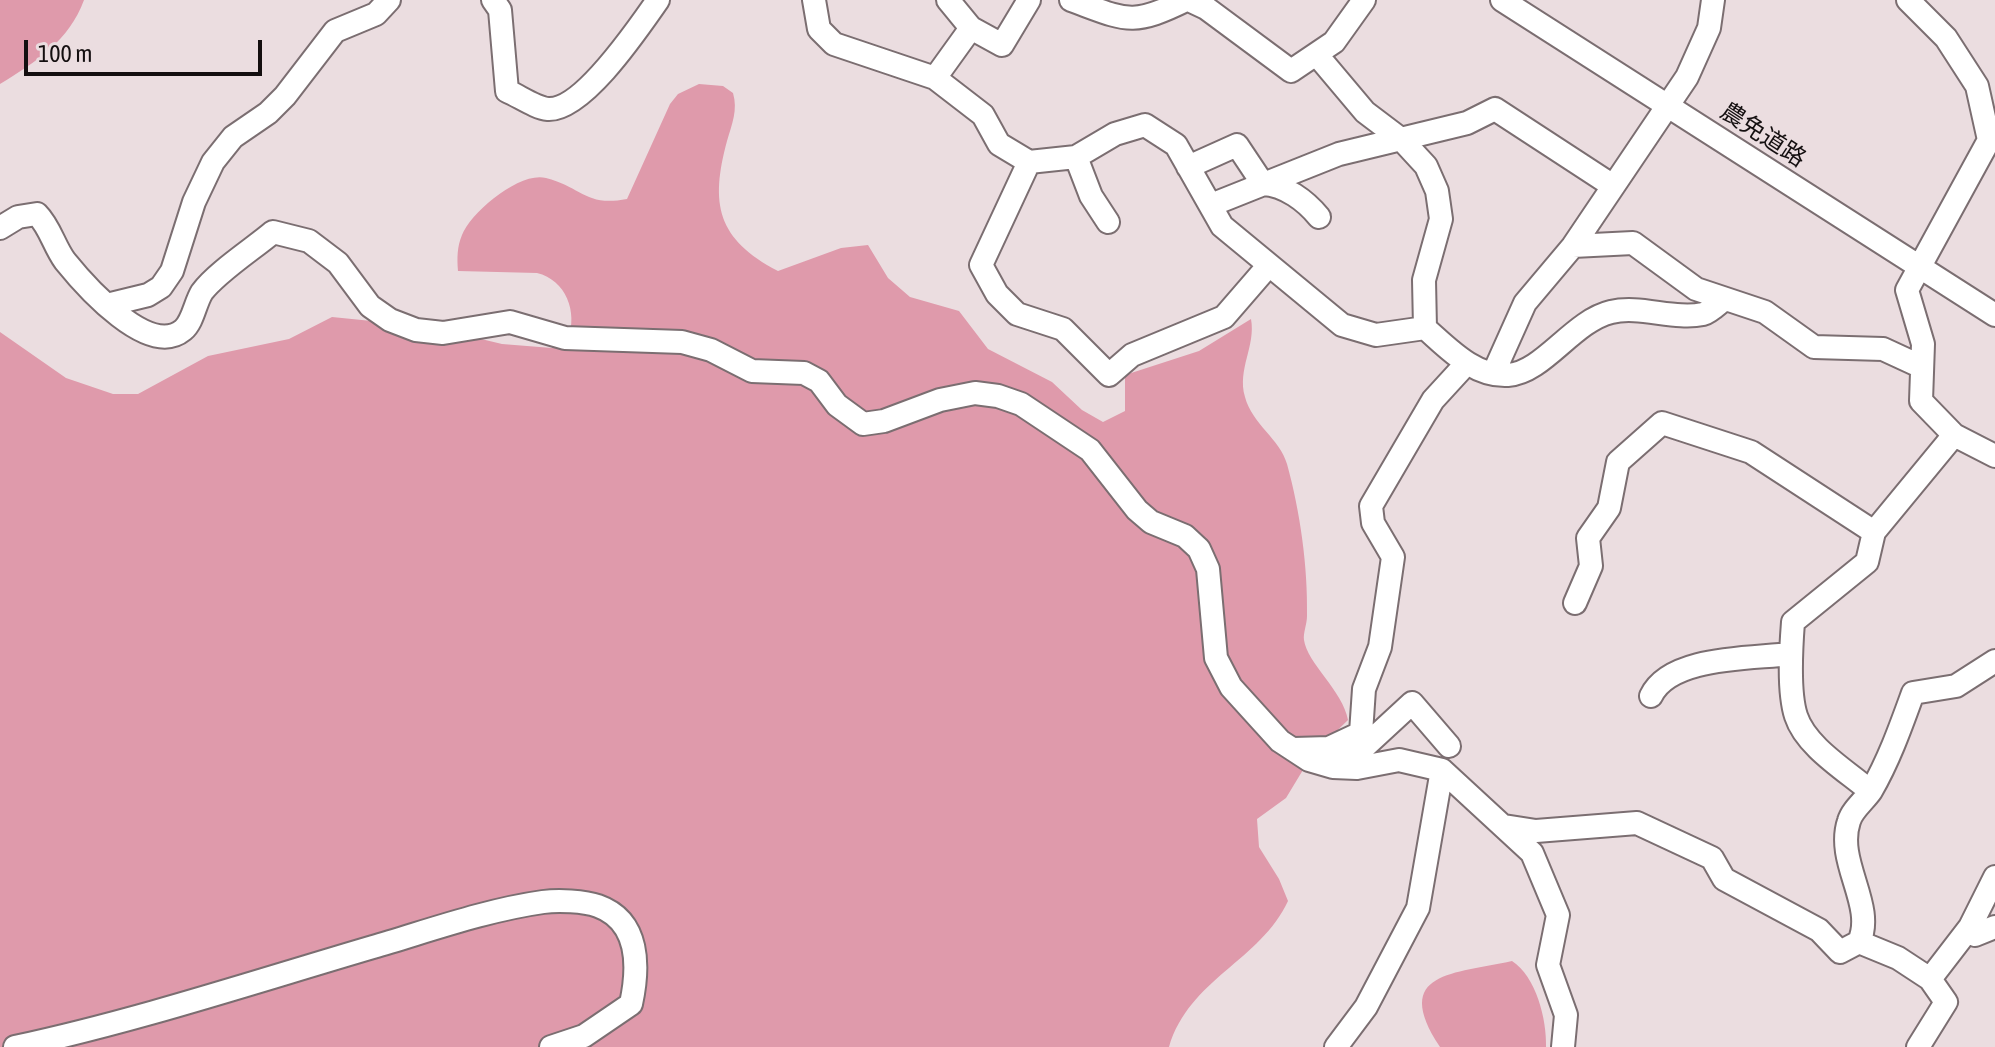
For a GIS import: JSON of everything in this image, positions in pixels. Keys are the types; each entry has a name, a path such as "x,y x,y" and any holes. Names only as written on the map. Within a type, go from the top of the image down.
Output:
{"street":[{"path":"107,305 148,295 161,287 172,271 194,202 220,154 233,137 268,113 285,96 335,31 376,14 389,0"},
{"path":"493,0 500,10 507,91 547,109 567,104 620,53 658,0"},
{"path":"814,0 819,29 834,44 935,78 983,115 999,144 1029,162 1076,157 1115,134 1145,125 1176,145 1222,226 1342,325 1376,335 1425,328"},
{"path":"948,0 971,28 1002,45 1029,0"},
{"path":"1071,0 1126,20 1149,18 1187,0 1206,8 1291,71 1334,42 1364,0"},
{"name":"農免道路","path":"1502,0 1995,315"},
{"path":"1494,372 1525,303 1573,246 1669,105 1709,28 1713,0"},
{"path":"1908,0 1946,38 1977,86 1989,126 1989,140 1971,178 1907,290 1923,344 1921,401 1954,435 1995,456"},
{"path":"935,78 971,28"},
{"path":"1317,55 1365,112 1402,140 1426,166 1437,191 1441,219 1424,280 1425,328 1466,364 1509,375 1540,360 1569,334 1612,312 1705,314 1723,300"},
{"path":"1211,205 1339,154 1467,123 1495,109 1613,186"},
{"path":"1188,167 1237,145 1263,184"},
{"path":"1076,157 1091,196 1108,222"},
{"path":"1029,162 981,265 997,294 1017,314 1063,329 1109,375 1132,355 1224,317 1269,265"},
{"path":"1263,184 1274,185 1308,203 1319,217"},
{"path":"0,228 18,217 37,214 46,223 64,259 107,305 144,335 168,338 185,329 203,291 273,232 309,241 338,263 370,306 390,320 416,330 443,333 510,322 565,338 682,342 711,350 752,371 804,373 819,381 837,405 863,424 975,393 998,396 1021,404 1090,450 1137,510 1151,522 1185,536 1199,549 1208,569 1216,658 1231,687 1280,741 1309,760 1333,767 1357,768 1399,760 1442,770 1532,853 1558,915 1548,965 1566,1015 1563,1047"},
{"path":"1573,246 1633,243 1696,289 1765,312 1814,347 1883,349 1922,367"},
{"path":"1329,748 1361,733 1364,689 1380,647 1393,557 1373,523 1371,506 1433,400 1466,364"},
{"path":"1575,603 1591,566 1588,538 1609,508 1618,462 1662,423 1751,452 1874,532"},
{"path":"1870,791 1813,742 1796,717 1790,654 1793,622 1867,562 1874,532 1954,435"},
{"path":"1651,696 1656,685 1679,668 1790,654"},
{"path":"1504,826 1536,831 1637,823 1712,858 1724,879 1819,930 1840,952 1859,942 1866,926 1847,862 1849,820 1870,791 1892,750 1913,693 1956,686 1994,665"},
{"path":"1293,749 1360,751 1412,703 1449,746"},
{"path":"1336,1047 1366,1007 1418,908 1442,770"},
{"path":"1930,979 1970,927 1995,877"},
{"path":"15,1047 81,1033 420,933 545,901 595,905 616,914 633,941 637,958 631,1004 584,1036 551,1047"},
{"path":"1970,927 1975,935 1995,927"},
{"path":"1859,942 1898,958 1930,979 1946,1002 1918,1047"}],"shaded area":[{"path":"0,0 84,0 70,27 50,49 0,84"},
{"path":"699,84 723,86 733,93 735,111 722,163 720,201 723,218 742,246 778,271 841,248 868,245 888,278 910,297 959,311 988,349 1052,382 1082,410 1103,422 1125,411 1125,375 1199,351 1251,319 1251,339 1243,377 1245,397 1287,464 1305,559 1307,616 1304,640 1311,658 1339,698 1348,720 1312,755 1286,798 1257,819 1259,847 1279,879 1288,901 1276,922 1192,1004 1169,1047 0,1047 0,332 66,378 113,394 138,394 208,356 289,339 332,317 431,327 502,344 552,348 568,339 571,329 570,308 562,290 555,282 537,273 458,271 459,244 467,226 498,195 535,177 558,182 592,198 627,199 670,104 678,94"},
{"path":"1512,961 1534,988 1544,1024 1546,1047 1440,1047 1426,1022 1422,1003 1426,990 1436,980 1451,974"}]}
